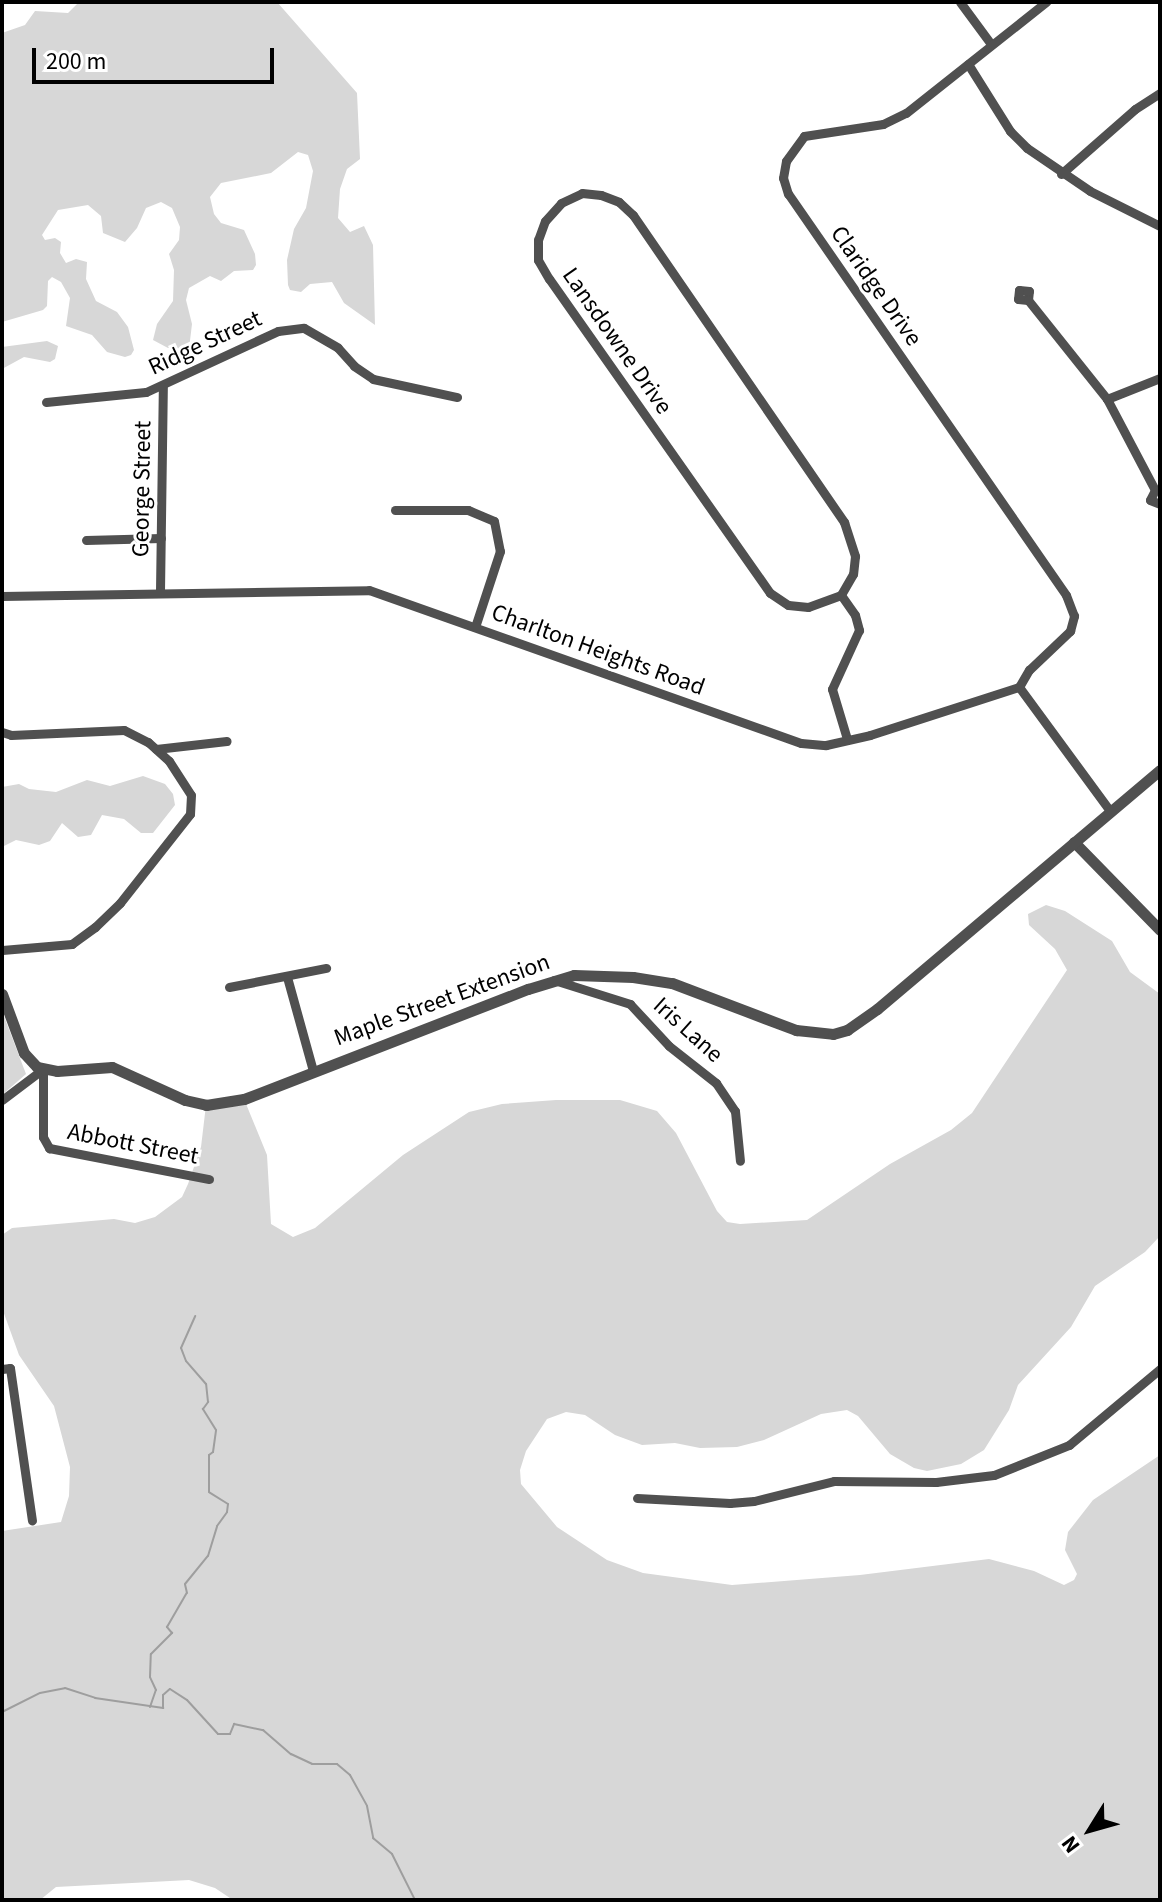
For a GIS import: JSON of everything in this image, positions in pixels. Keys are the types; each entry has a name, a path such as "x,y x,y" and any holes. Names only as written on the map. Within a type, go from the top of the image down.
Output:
{"street":[{"path":"960,2 991,44"},
{"name":"Claridge Drive","path":"1019,687 1029,670 1070,631 1074,616 1066,595 788,194 783,178 786,161 804,136 883,124 933,94 1046,2"},
{"path":"968,64 1010,131 1061,174 1160,226"},
{"path":"1061,174 1135,109 1160,93"},
{"name":"Lansdowne Drive","path":"582,193 601,195 619,202 633,215 844,522 855,556 853,574 841,595 808,607 788,605 770,593 749,567 538,260 538,240 545,221 561,203 582,193"},
{"path":"1028,300 1107,399 1158,490 1150,500 1160,504"},
{"name":"Ridge Street","path":"46,402 146,392 163,387 197,367 278,331 304,328 338,348 354,366 373,379 457,397"},
{"path":"1107,399 1160,378"},
{"name":"George Street","path":"160,591 163,387"},
{"path":"395,510 468,510 494,521 500,551 475,627"},
{"path":"86,540 161,538"},
{"name":"Charlton Heights Road","path":"2,596 160,591 369,590 801,743 826,745 870,735 1019,687"},
{"path":"841,595 855,615 859,630 832,689 847,739"},
{"path":"1019,687 1110,811"},
{"path":"2,732 11,735 124,730 156,749 169,761 191,795 190,814 120,903 72,944 2,950"},
{"path":"156,749 227,741"},
{"name":"Maple Street Extension","path":"43,1069 112,1067 185,1100 216,1105 255,1095 554,980 586,974 658,980 714,996 796,1030 833,1034 860,1023 1160,770"},
{"path":"1074,842 1160,930"},
{"path":"229,987 326,968"},
{"path":"287,977 313,1071"},
{"name":"Iris Lane","path":"554,980 630,1004 669,1046 716,1083 735,1111 740,1161"},
{"path":"2,994 24,1053 43,1069 2,1100"},
{"name":"Abbott Street","path":"43,1069 43,1137 49,1148 209,1179"},
{"path":"6,1368 32,1520"},
{"path":"637,1498 730,1503 754,1501 834,1481 936,1482 994,1475 1069,1445 1160,1369"}],"shaded area":[{"path":"79,2 277,2 357,93 360,159 347,169 340,189 338,218 350,232 364,226 373,245 375,325 344,303 332,282 310,284 301,292 290,290 287,260 294,229 306,208 313,171 308,155 298,152 271,173 221,183 210,197 214,214 221,223 244,230 255,254 256,265 253,270 234,271 221,281 210,276 189,288 186,300 192,324 189,349 168,348 153,340 157,324 173,301 174,270 169,254 179,240 180,227 172,208 161,202 146,208 137,228 125,242 103,233 101,216 88,205 58,210 42,235 45,240 55,238 61,242 60,253 66,263 76,259 87,262 86,279 96,301 117,312 128,327 134,350 131,355 125,357 107,352 92,335 66,326 70,298 61,282 52,277 48,281 47,306 43,310 2,322 2,33 25,25 35,11 68,13"},
{"path":"47,341 58,346 55,359 50,362 24,357 2,369 2,347"},
{"path":"143,776 165,784 173,794 175,805 153,833 141,833 124,819 102,815 91,835 78,837 62,823 50,841 39,845 16,840 2,847 2,787 19,784 29,789 56,792 87,780 110,786"},
{"path":"1046,905 1065,911 1112,941 1130,972 1160,994 1160,1236 1145,1252 1095,1286 1071,1327 1018,1385 1009,1410 984,1450 961,1464 927,1471 914,1468 890,1454 858,1416 847,1410 821,1414 764,1440 737,1447 700,1448 675,1443 642,1445 615,1435 585,1415 566,1412 547,1419 526,1451 520,1470 521,1484 557,1527 607,1560 643,1573 732,1585 860,1575 989,1559 1034,1571 1064,1585 1074,1580 1077,1574 1065,1550 1068,1532 1093,1500 1160,1455 1160,1900 233,1900 215,1888 189,1880 56,1887 40,1900 2,1900 2,1531 61,1522 69,1496 70,1467 54,1406 19,1355 2,1308 2,1235 12,1228 114,1219 135,1223 155,1217 182,1197 188,1184 201,1147 206,1105 244,1099 267,1155 271,1224 293,1237 315,1228 403,1155 469,1112 502,1104 556,1100 620,1100 657,1111 676,1133 717,1211 727,1222 807,1220 890,1164 951,1130 972,1113 1067,970 1055,949 1029,925 1028,914"},
{"path":"2,1011 26,1074 2,1095"}],"waterway":[{"path":"150,1707 156,1690 150,1677 151,1654 172,1633 167,1627 187,1593 185,1584 208,1556 228,1504 209,1492 209,1455 213,1452 216,1430 203,1409 208,1402 206,1384 186,1361 181,1348 195,1316"},
{"path":"2,1712 40,1693 65,1688 95,1698 163,1708 163,1695 170,1689 187,1700 218,1734 230,1734 234,1724 263,1730 291,1754 312,1764 337,1764 350,1775 367,1806 373,1838 392,1854 415,1900"}]}
